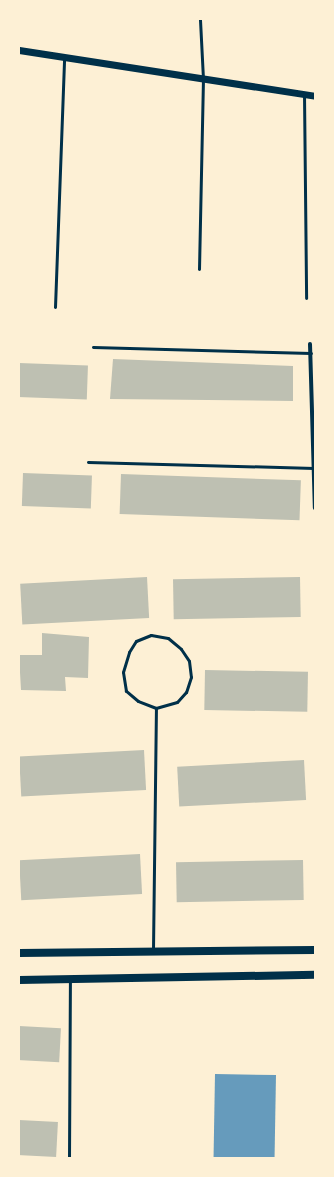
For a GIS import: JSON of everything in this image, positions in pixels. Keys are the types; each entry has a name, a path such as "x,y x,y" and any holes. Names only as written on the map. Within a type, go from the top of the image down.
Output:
{"main road":[{"path":"19,953 315,950"},
{"path":"19,980 315,975"}],"street":[{"path":"19,50 315,96"},
{"path":"310,344 315,508"}],"lane":[{"path":"199,269 204,79 200,19"},
{"path":"55,307 64,57"},
{"path":"304,94 306,298"},
{"path":"93,347 311,353"},
{"path":"88,462 314,468"},
{"path":"151,635 168,638 181,649 189,661 191,677 186,692 177,702 156,708 138,700 126,691 123,672 129,652 136,641 151,635"},
{"path":"153,952 156,708"},
{"path":"69,1158 70,979"}],"water":[{"path":"215,1074 276,1075 275,1158 214,1158"}],"building":[{"path":"113,359 293,366 293,401 110,399"},
{"path":"19,363 88,365 87,399 19,397"},
{"path":"23,473 92,475 91,508 22,506"},
{"path":"121,474 301,480 299,520 120,514"},
{"path":"147,577 149,618 22,625 20,584"},
{"path":"300,577 301,617 174,619 173,579"},
{"path":"42,633 89,637 88,678 65,677 66,691 21,690 19,655 42,655"},
{"path":"205,670 308,672 307,712 204,710"},
{"path":"144,750 146,790 21,796 19,757"},
{"path":"304,760 306,800 179,807 177,767"},
{"path":"140,854 142,894 21,900 19,860"},
{"path":"303,860 304,900 177,902 176,862"},
{"path":"19,1026 61,1028 59,1062 19,1060"},
{"path":"19,1120 58,1122 56,1157 19,1155"}]}
